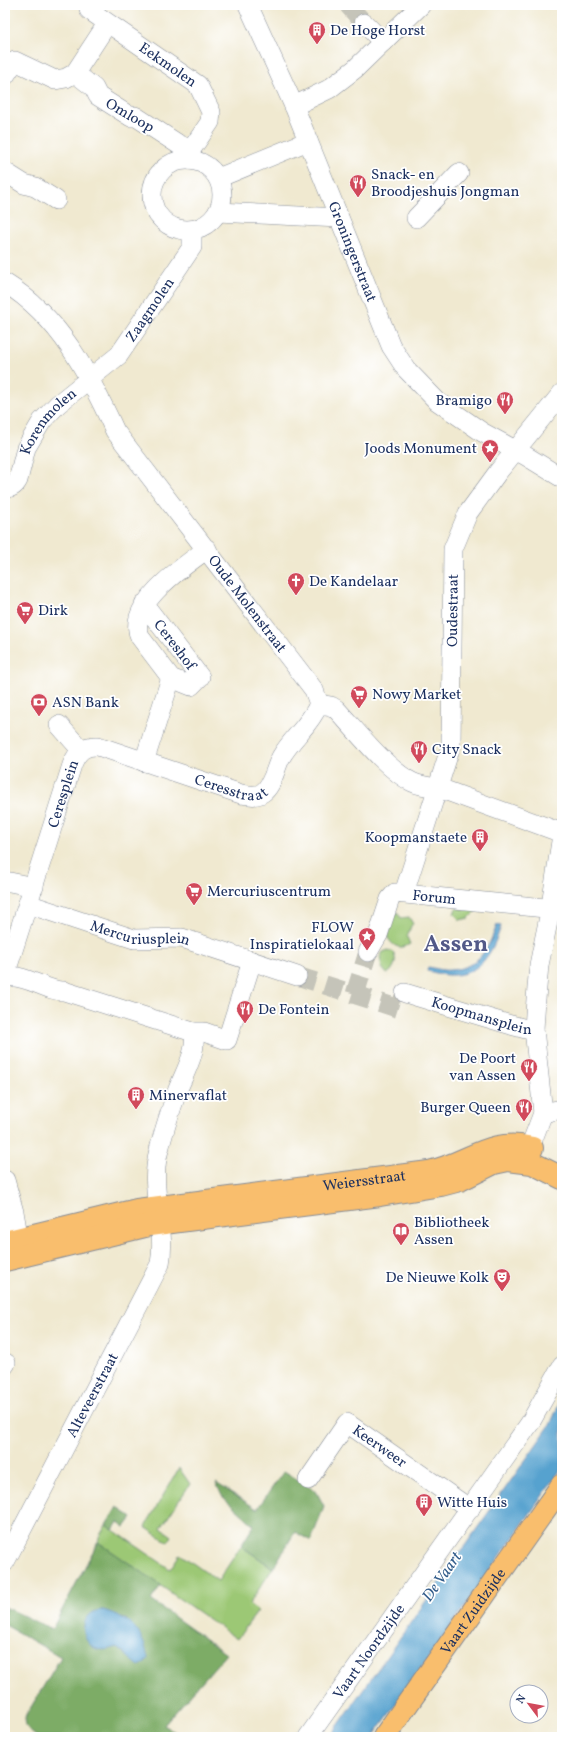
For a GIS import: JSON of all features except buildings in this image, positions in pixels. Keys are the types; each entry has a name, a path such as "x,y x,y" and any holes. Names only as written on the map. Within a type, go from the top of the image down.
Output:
{"main road":[{"name":"Weiersstraat","path":"13,1249 115,1214 159,1215 429,1172 455,1165 483,1150 496,1146 510,1145 528,1154 545,1168 562,1178"},
{"name":"Weiersstraat","path":"528,1154 543,1152 562,1162"},
{"name":"Vaart Zuidzijde","path":"384,1737 562,1485"}],"street":[{"name":"Groningerstraat","path":"248,5 294,106 391,346 406,369 426,391 448,409 482,432 516,450 562,478"},
{"path":"294,106 329,89 355,69 421,5"},
{"name":"Eekmolen","path":"89,10 107,24 198,85 211,112 210,122 190,155"},
{"path":"364,22 383,42"},
{"path":"5,76 15,61 55,80 66,78 75,73 107,24"},
{"name":"Omloop","path":"75,73 94,88 98,96 131,117 135,116 178,144 190,155"},
{"path":"218,178 308,141"},
{"path":"190,155 212,170 218,178 222,189 222,201 218,212 206,226 192,231 175,229 167,225 159,218 153,207 151,196 153,184 159,174 167,166 190,155"},
{"path":"5,172 24,184 34,187 56,200"},
{"path":"416,218 458,174"},
{"path":"218,212 339,218"},
{"name":"Zaagmolen","path":"90,380 119,355 165,290 192,246 192,231"},
{"name":"Oude Molenstraat","path":"5,283 25,296 46,316 75,353 115,431 314,690 318,697 319,704"},
{"name":"Korenmolen","path":"5,488 10,488 16,485 26,448 42,421 58,404 90,380"},
{"name":"Oudestraat","path":"439,788 451,746 453,549 468,513 498,472 562,393"},
{"name":"Cereshof","path":"144,604 200,677 191,686 171,678 140,637 137,631 137,623 144,604 160,587 206,549"},
{"name":"Cereshof","path":"144,762 171,678"},
{"path":"319,704 331,706 336,709 387,763 411,782 428,787 439,788 562,834"},
{"name":"Ceresstraat","path":"144,762 241,794 258,794 264,792 281,757 307,725 319,704"},
{"path":"59,725 81,750"},
{"name":"Ceresplein","path":"6,977 7,969 72,765 81,750 90,745 98,746 140,759 144,762"},
{"name":"Forum","path":"439,788 404,893 556,907"},
{"name":"Koopmansplein","path":"405,993 511,1025 526,1029 534,1029 539,965 556,907 562,834"},
{"name":"Mercuriusplein","path":"5,881 31,896 134,939 182,938 296,976"},
{"path":"368,952 378,935 390,898 396,893 404,893"},
{"path":"6,977 17,978 56,991 64,991 194,1032 204,1032 227,1040 252,961"},
{"path":"528,1154 543,1113 534,1029"},
{"path":"159,1215 154,1184 156,1161 176,1095 183,1081 196,1038 194,1032"},
{"path":"543,1113 562,1109"},
{"path":"5,1180 14,1212 13,1249"},
{"name":"Alteveerstraat","path":"5,1562 155,1276 160,1264 163,1249 159,1215"},
{"name":"Vaart Noordzijde","path":"308,1737 530,1423 562,1366"},
{"name":"Keerweer","path":"308,1480 347,1423 470,1509"}],"green space":[{"path":"456,908 476,911 469,918 460,920 454,914"},
{"path":"397,912 401,918 409,917 413,924 407,937 410,944 403,947 398,947 392,944 388,938 392,919"},
{"path":"388,950 393,952 395,961 393,967 387,974 382,968 380,957 383,952"},
{"path":"179,1468 190,1484 161,1528 172,1536 168,1542 145,1527"},
{"path":"284,1471 316,1491 324,1506 311,1541 295,1532 273,1568 241,1546 254,1525 222,1496 216,1483 257,1509"},
{"path":"117,1507 132,1518 125,1527 118,1522 113,1530 106,1525"},
{"path":"106,1525 170,1569 180,1554 218,1581 241,1546 273,1568 249,1604 258,1611 237,1639 98,1542 99,1537"},
{"path":"98,1542 161,1585 151,1600 226,1654 164,1725 183,1737 37,1737 28,1729 25,1717 61,1657 5,1625 5,1607 52,1629","holes":["103,1610 126,1619 139,1665 116,1647 107,1649 93,1612"]}],"water":[{"path":"497,925 501,926 494,945 484,961 477,967 469,972 459,975 445,975 427,971 428,967 450,970 468,966 481,956 486,949"},
{"path":"562,1397 562,1468 373,1737 330,1737 550,1425"},
{"path":"103,1610 128,1621 138,1632 142,1639 148,1658 145,1663 139,1666 116,1647 106,1650 99,1650 88,1642 84,1632 86,1620 94,1612"}],"tunnel":[{"path":"348,5 364,23"},
{"path":"355,994 368,952"},
{"path":"297,976 400,1009 405,993"}],"place":[{"name":"De Hoge Horst","path":"317,45"},
{"name":"Snack- en Broodjeshuis Jongman","path":"358,198"},
{"name":"Bramigo","path":"505,415"},
{"name":"Joods Monument","path":"490,463"},
{"name":"De Kandelaar","path":"296,596"},
{"name":"Dirk","path":"25,625"},
{"name":"Nowy Market","path":"359,709"},
{"name":"ASN Bank","path":"39,717"},
{"name":"City Snack","path":"419,764"},
{"name":"Koopmanstaete","path":"480,852"},
{"name":"Mercuriuscentrum","path":"194,906"},
{"name":"FLOW Inspiratielokaal","path":"367,951"},
{"name":"De Fontein","path":"245,1024"},
{"name":"De Poort van Assen","path":"529,1082"},
{"name":"Minervaflat","path":"136,1110"},
{"name":"Burger Queen","path":"524,1122"},
{"name":"Bibliotheek Assen","path":"401,1246"},
{"name":"De Nieuwe Kolk","path":"502,1292"},
{"name":"Witte Huis","path":"424,1517"}],"district":[{"name":"Assen","path":"456,943"}],"water label":[{"name":"De Vaart","path":"441,1576"}]}
